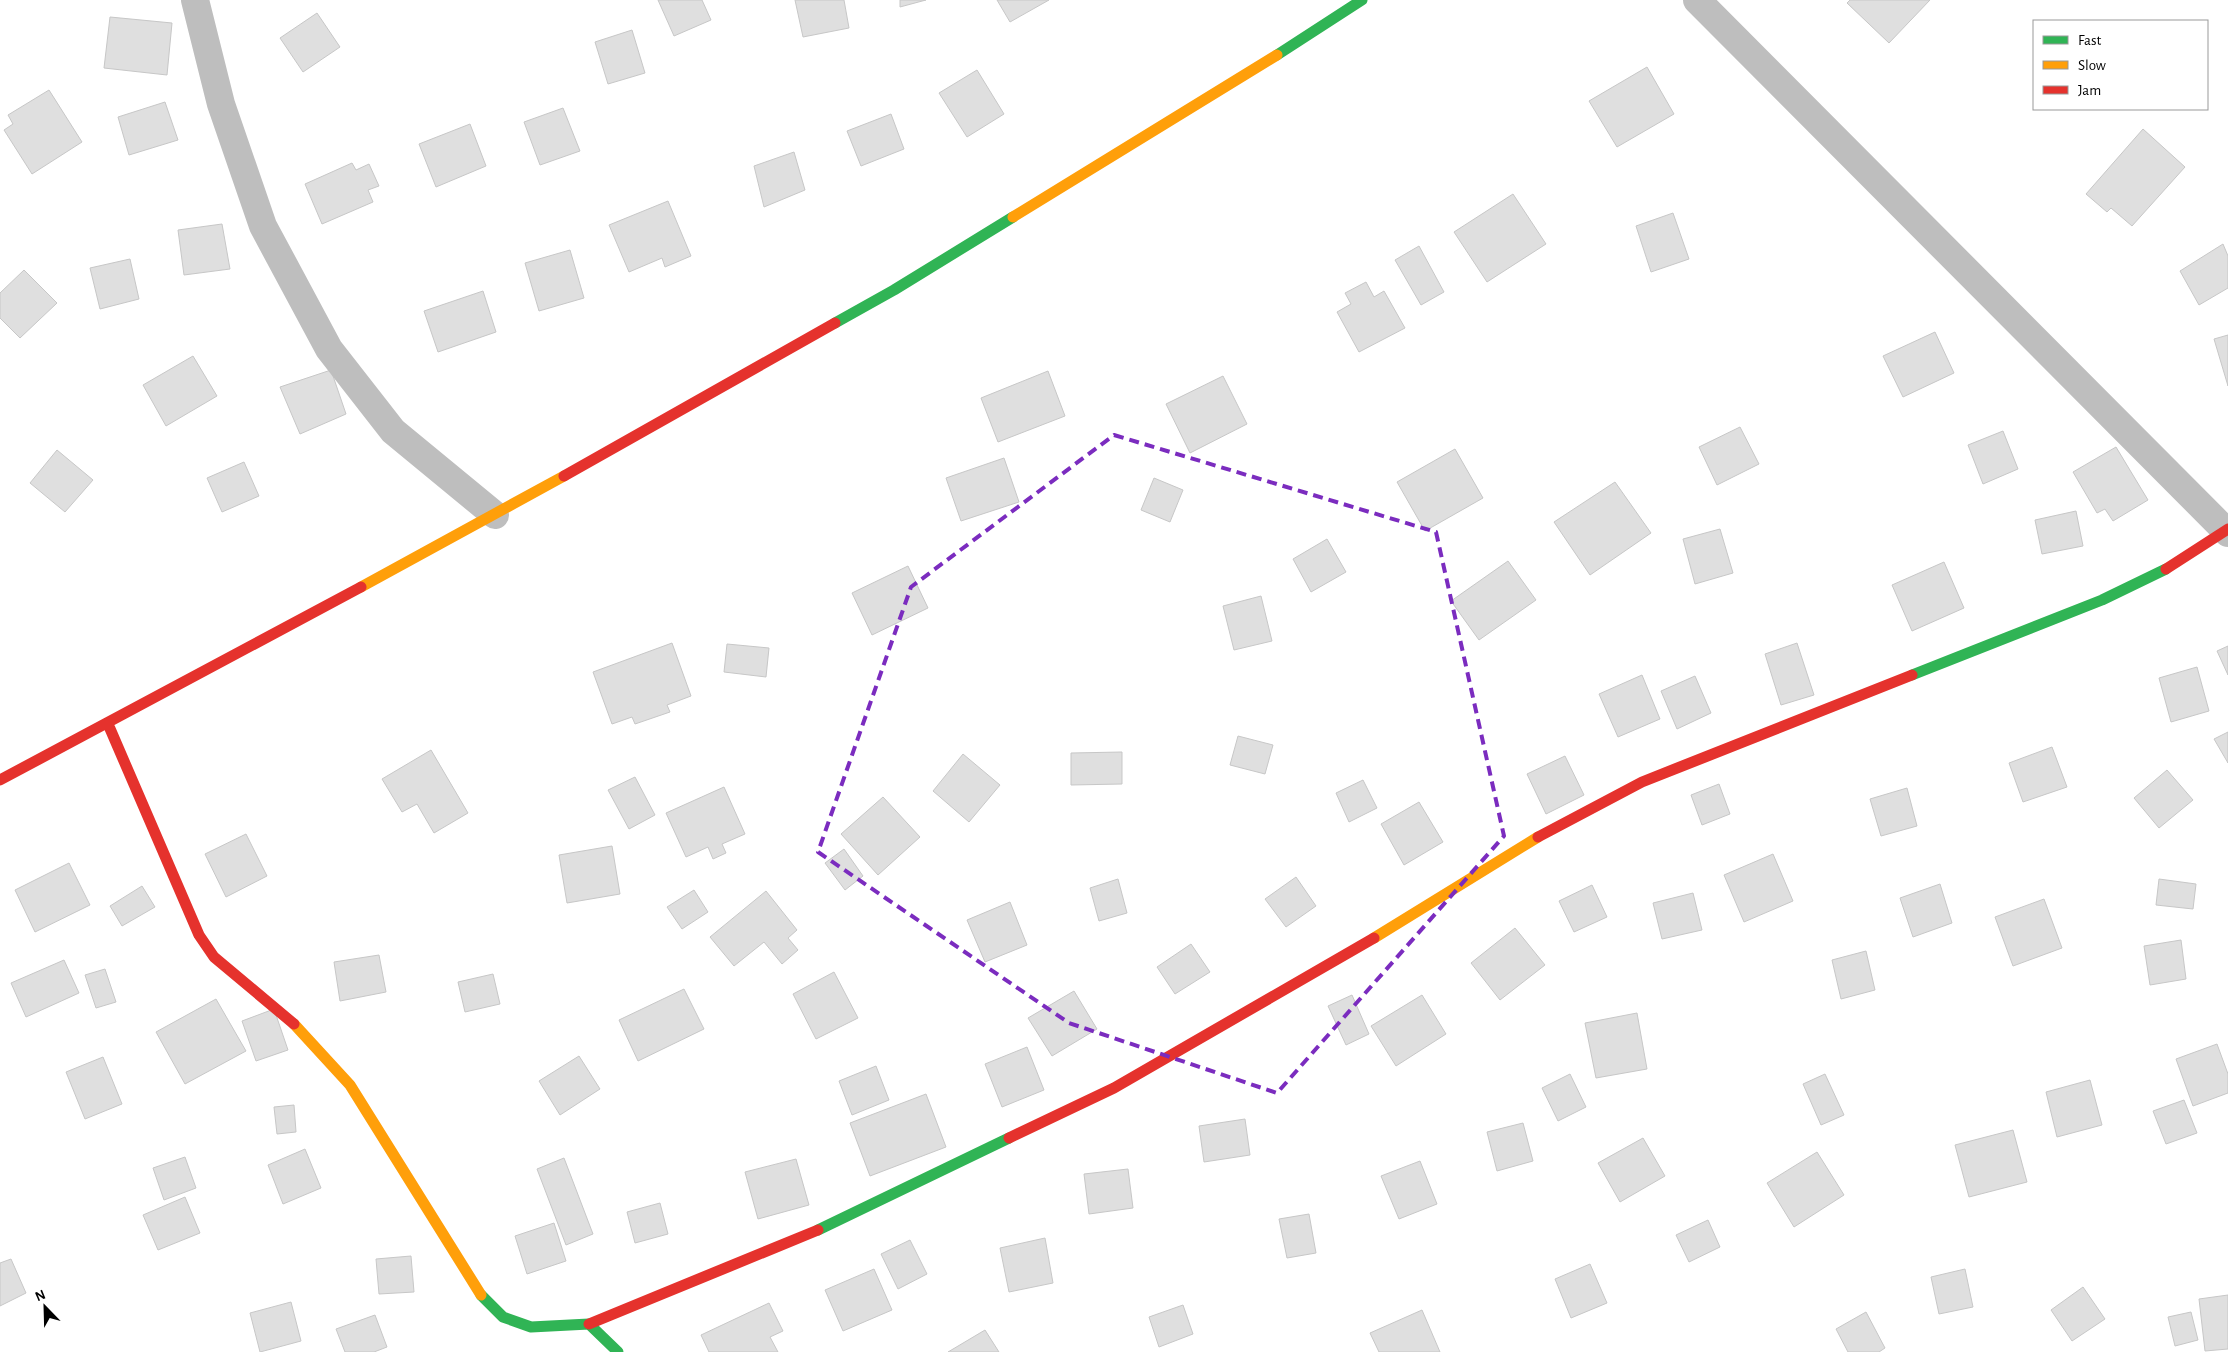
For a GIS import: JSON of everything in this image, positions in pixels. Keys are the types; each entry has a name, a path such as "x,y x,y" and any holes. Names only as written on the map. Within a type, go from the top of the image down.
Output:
{"street":[{"path":"195,0 221,104 263,226 329,349 393,431 495,515"},
{"path":"0,780 108,724 495,515 894,290 1362,0"},
{"path":"108,724 204,942 214,957 297,1027 350,1085 419,1193 476,1290 503,1317 531,1328 589,1324 814,1232 1114,1088 1381,934 1539,837 1642,782 2102,600 2166,569 2227,531 1697,0"},
{"path":"589,1324 618,1352"}],"highlighted area":[{"path":"1114,435 1436,532 1504,836 1277,1093 1069,1023 818,852 911,587"}],"building":[{"path":"658,0 702,0 711,20 674,36"},
{"path":"795,0 844,0 849,28 803,37"},
{"path":"900,0 926,0 900,7"},
{"path":"997,0 1049,0 1010,22"},
{"path":"1850,0 1930,0 1889,43 1847,3"},
{"path":"317,13 340,47 303,72 280,38"},
{"path":"110,17 172,23 167,75 104,68"},
{"path":"632,30 645,73 608,84 595,42"},
{"path":"1647,67 1674,114 1617,147 1589,101"},
{"path":"977,70 1004,114 967,137 939,93"},
{"path":"49,90 82,142 32,174 4,130 13,124 8,115"},
{"path":"165,102 178,140 129,155 118,117"},
{"path":"563,108 580,151 540,165 524,122"},
{"path":"891,114 904,149 861,166 847,131"},
{"path":"470,124 486,166 436,187 419,144"},
{"path":"2143,129 2185,167 2132,226 2111,208 2107,212 2086,194"},
{"path":"794,152 805,190 764,207 754,166"},
{"path":"352,163 356,170 369,164 379,186 368,190 373,202 322,224 305,184"},
{"path":"1513,194 1546,244 1487,282 1454,232"},
{"path":"668,201 691,256 665,267 662,258 629,272 609,225"},
{"path":"1673,213 1689,259 1651,272 1636,226"},
{"path":"222,224 230,269 184,275 178,230"},
{"path":"2223,244 2228,256 2228,288 2199,305 2180,271"},
{"path":"1419,246 1444,292 1421,305 1395,260"},
{"path":"570,250 584,298 539,311 525,263"},
{"path":"130,259 139,299 100,309 90,268"},
{"path":"24,270 57,303 20,338 0,318 0,293"},
{"path":"1366,282 1374,297 1384,291 1405,328 1359,352 1337,312 1351,304 1345,293"},
{"path":"483,291 496,332 438,352 424,311"},
{"path":"1935,332 1954,373 1903,397 1883,356"},
{"path":"2228,335 2228,386 2214,339"},
{"path":"193,356 217,396 166,426 143,385"},
{"path":"331,370 346,414 300,434 280,387"},
{"path":"1048,371 1065,416 998,442 981,398"},
{"path":"1223,376 1247,424 1190,453 1166,404"},
{"path":"1740,427 1759,464 1717,485 1699,447"},
{"path":"2003,431 2018,469 1983,484 1968,445"},
{"path":"2116,447 2148,500 2113,521 2105,509 2097,513 2073,472"},
{"path":"1455,449 1483,498 1425,531 1397,482"},
{"path":"57,450 93,480 65,512 30,483"},
{"path":"1004,458 1019,502 961,521 946,478"},
{"path":"244,462 259,496 222,512 207,478"},
{"path":"1154,478 1183,490 1170,522 1141,510"},
{"path":"1615,482 1651,533 1590,575 1554,522"},
{"path":"2076,511 2083,546 2042,554 2035,520"},
{"path":"1720,529 1733,573 1695,584 1683,539"},
{"path":"1327,539 1346,572 1311,592 1293,559"},
{"path":"1508,561 1536,600 1479,640 1451,601"},
{"path":"1944,562 1964,608 1912,631 1892,585"},
{"path":"908,566 928,608 872,635 852,593"},
{"path":"1261,596 1272,641 1234,650 1223,606"},
{"path":"672,643 691,696 667,705 670,712 635,724 632,717 612,724 593,672"},
{"path":"1797,643 1814,695 1781,705 1765,654"},
{"path":"727,644 769,648 766,677 724,672"},
{"path":"2228,646 2228,675 2217,651"},
{"path":"2197,667 2209,711 2171,722 2159,678"},
{"path":"1642,675 1660,719 1618,737 1599,694"},
{"path":"1695,676 1711,713 1677,729 1661,691"},
{"path":"2228,732 2228,763 2214,739"},
{"path":"1238,736 1273,745 1265,774 1230,765"},
{"path":"2052,747 2067,787 2023,802 2009,763"},
{"path":"431,750 468,813 434,833 417,804 402,812 382,779"},
{"path":"1122,752 1122,784 1071,785 1071,753"},
{"path":"963,754 1000,785 969,822 933,791"},
{"path":"1565,756 1584,795 1546,814 1527,774"},
{"path":"2167,770 2193,800 2159,828 2134,798"},
{"path":"635,777 655,815 629,829 608,790"},
{"path":"1363,780 1377,808 1349,822 1336,793"},
{"path":"1719,784 1730,814 1702,825 1691,795"},
{"path":"724,787 745,834 722,844 726,853 713,859 708,847 686,857 666,813"},
{"path":"1907,788 1917,826 1881,836 1870,799"},
{"path":"883,797 920,837 878,875 841,834"},
{"path":"1419,802 1443,842 1404,865 1381,824"},
{"path":"246,834 267,876 226,897 205,854"},
{"path":"612,846 620,894 567,903 559,855"},
{"path":"844,849 863,876 845,890 825,863"},
{"path":"1773,854 1793,901 1744,922 1724,875"},
{"path":"69,863 90,905 35,932 15,890"},
{"path":"1296,877 1316,906 1286,927 1265,899"},
{"path":"1118,879 1127,913 1099,921 1090,888"},
{"path":"2159,879 2196,884 2193,909 2156,905"},
{"path":"1940,884 1952,923 1913,937 1900,898"},
{"path":"1592,885 1607,917 1574,932 1559,901"},
{"path":"142,886 155,907 122,926 110,906"},
{"path":"694,890 708,912 682,929 667,907"},
{"path":"766,891 797,930 788,938 798,950 782,964 764,942 734,966 710,937"},
{"path":"1693,893 1702,930 1662,939 1653,903"},
{"path":"2044,899 2062,948 2013,966 1995,917"},
{"path":"1010,902 1027,945 985,962 967,920"},
{"path":"1515,928 1545,965 1500,1000 1471,963"},
{"path":"2181,940 2186,979 2150,985 2144,946"},
{"path":"1191,944 1210,972 1175,994 1157,967"},
{"path":"1866,951 1875,990 1841,999 1832,960"},
{"path":"379,955 386,992 340,1001 334,962"},
{"path":"64,960 79,993 26,1017 11,983"},
{"path":"105,969 116,1002 96,1008 85,975"},
{"path":"834,972 858,1018 816,1039 793,994"},
{"path":"493,974 500,1004 465,1012 458,982"},
{"path":"684,989 704,1029 638,1061 619,1020"},
{"path":"1074,991 1097,1029 1052,1056 1028,1018"},
{"path":"1352,995 1369,1034 1346,1045 1328,1006"},
{"path":"1422,995 1446,1034 1396,1066 1371,1026"},
{"path":"216,999 246,1051 185,1084 156,1032"},
{"path":"274,1009 288,1050 256,1061 242,1021"},
{"path":"1637,1013 1647,1069 1596,1078 1585,1023"},
{"path":"2217,1044 2228,1074 2228,1093 2193,1106 2176,1059"},
{"path":"1027,1047 1044,1090 1002,1107 985,1064"},
{"path":"579,1056 600,1089 560,1115 539,1081"},
{"path":"103,1057 122,1104 85,1119 66,1072"},
{"path":"876,1066 889,1100 852,1115 839,1081"},
{"path":"1570,1074 1586,1107 1558,1121 1542,1088"},
{"path":"1825,1074 1844,1115 1821,1125 1803,1084"},
{"path":"2090,1080 2102,1125 2057,1137 2046,1092"},
{"path":"926,1094 946,1147 870,1176 850,1123"},
{"path":"2184,1100 2197,1133 2166,1144 2153,1111"},
{"path":"294,1105 296,1132 277,1134 274,1107"},
{"path":"1245,1119 1250,1155 1204,1162 1199,1126"},
{"path":"1523,1123 1533,1161 1497,1171 1487,1132"},
{"path":"2013,1130 2027,1182 1969,1197 1955,1145"},
{"path":"1643,1138 1665,1176 1620,1202 1598,1163"},
{"path":"305,1149 321,1188 283,1204 268,1165"},
{"path":"1817,1152 1844,1195 1794,1227 1767,1183"},
{"path":"185,1157 196,1188 164,1200 153,1168"},
{"path":"564,1158 593,1234 566,1245 537,1169"},
{"path":"796,1159 809,1205 758,1219 745,1172"},
{"path":"1420,1161 1437,1204 1399,1219 1381,1176"},
{"path":"1128,1169 1133,1208 1089,1214 1084,1174"},
{"path":"185,1197 200,1233 158,1250 143,1215"},
{"path":"660,1203 668,1234 635,1243 627,1212"},
{"path":"1309,1214 1316,1253 1287,1258 1279,1219"},
{"path":"1708,1220 1720,1247 1689,1262 1676,1235"},
{"path":"554,1223 566,1261 527,1274 515,1236"},
{"path":"1045,1238 1053,1283 1009,1292 1000,1248"},
{"path":"910,1240 927,1274 898,1289 881,1254"},
{"path":"411,1256 414,1292 379,1294 376,1259"},
{"path":"11,1259 26,1293 0,1306 0,1263"},
{"path":"1590,1264 1607,1303 1571,1318 1555,1279"},
{"path":"874,1269 892,1310 843,1331 825,1290"},
{"path":"1965,1269 1973,1307 1939,1314 1931,1277"},
{"path":"2083,1287 2105,1319 2072,1341 2051,1310"},
{"path":"2228,1295 2228,1349 2205,1351 2199,1299"},
{"path":"291,1302 301,1341 260,1352 250,1313"},
{"path":"769,1303 783,1331 770,1337 778,1352 709,1352 701,1335"},
{"path":"1183,1305 1193,1334 1159,1347 1149,1317"},
{"path":"1422,1310 1440,1352 1379,1352 1370,1333"},
{"path":"1866,1312 1885,1348 1879,1352 1848,1352 1836,1329"},
{"path":"2191,1312 2198,1340 2175,1346 2168,1317"},
{"path":"375,1315 387,1347 374,1352 345,1352 336,1329"},
{"path":"985,1330 999,1352 948,1352"}],"traffic: fast":[{"path":"1277,55 1362,0"},
{"path":"835,323 894,290 1013,217"},
{"path":"1912,675 2102,600 2166,569"},
{"path":"818,1230 1009,1138"},
{"path":"481,1295 503,1317 531,1327 589,1324 618,1352"}],"traffic: slow":[{"path":"1013,217 1277,55"},
{"path":"361,587 564,476"},
{"path":"1374,938 1538,837"},
{"path":"294,1024 350,1085 481,1295"}],"traffic: jam":[{"path":"564,476 835,323"},
{"path":"2166,569 2228,529"},
{"path":"0,780 361,587"},
{"path":"1538,837 1642,782 1912,675"},
{"path":"108,724 199,935 214,957 294,1024"},
{"path":"1009,1138 1114,1088 1374,938"},
{"path":"589,1324 818,1230"}]}
